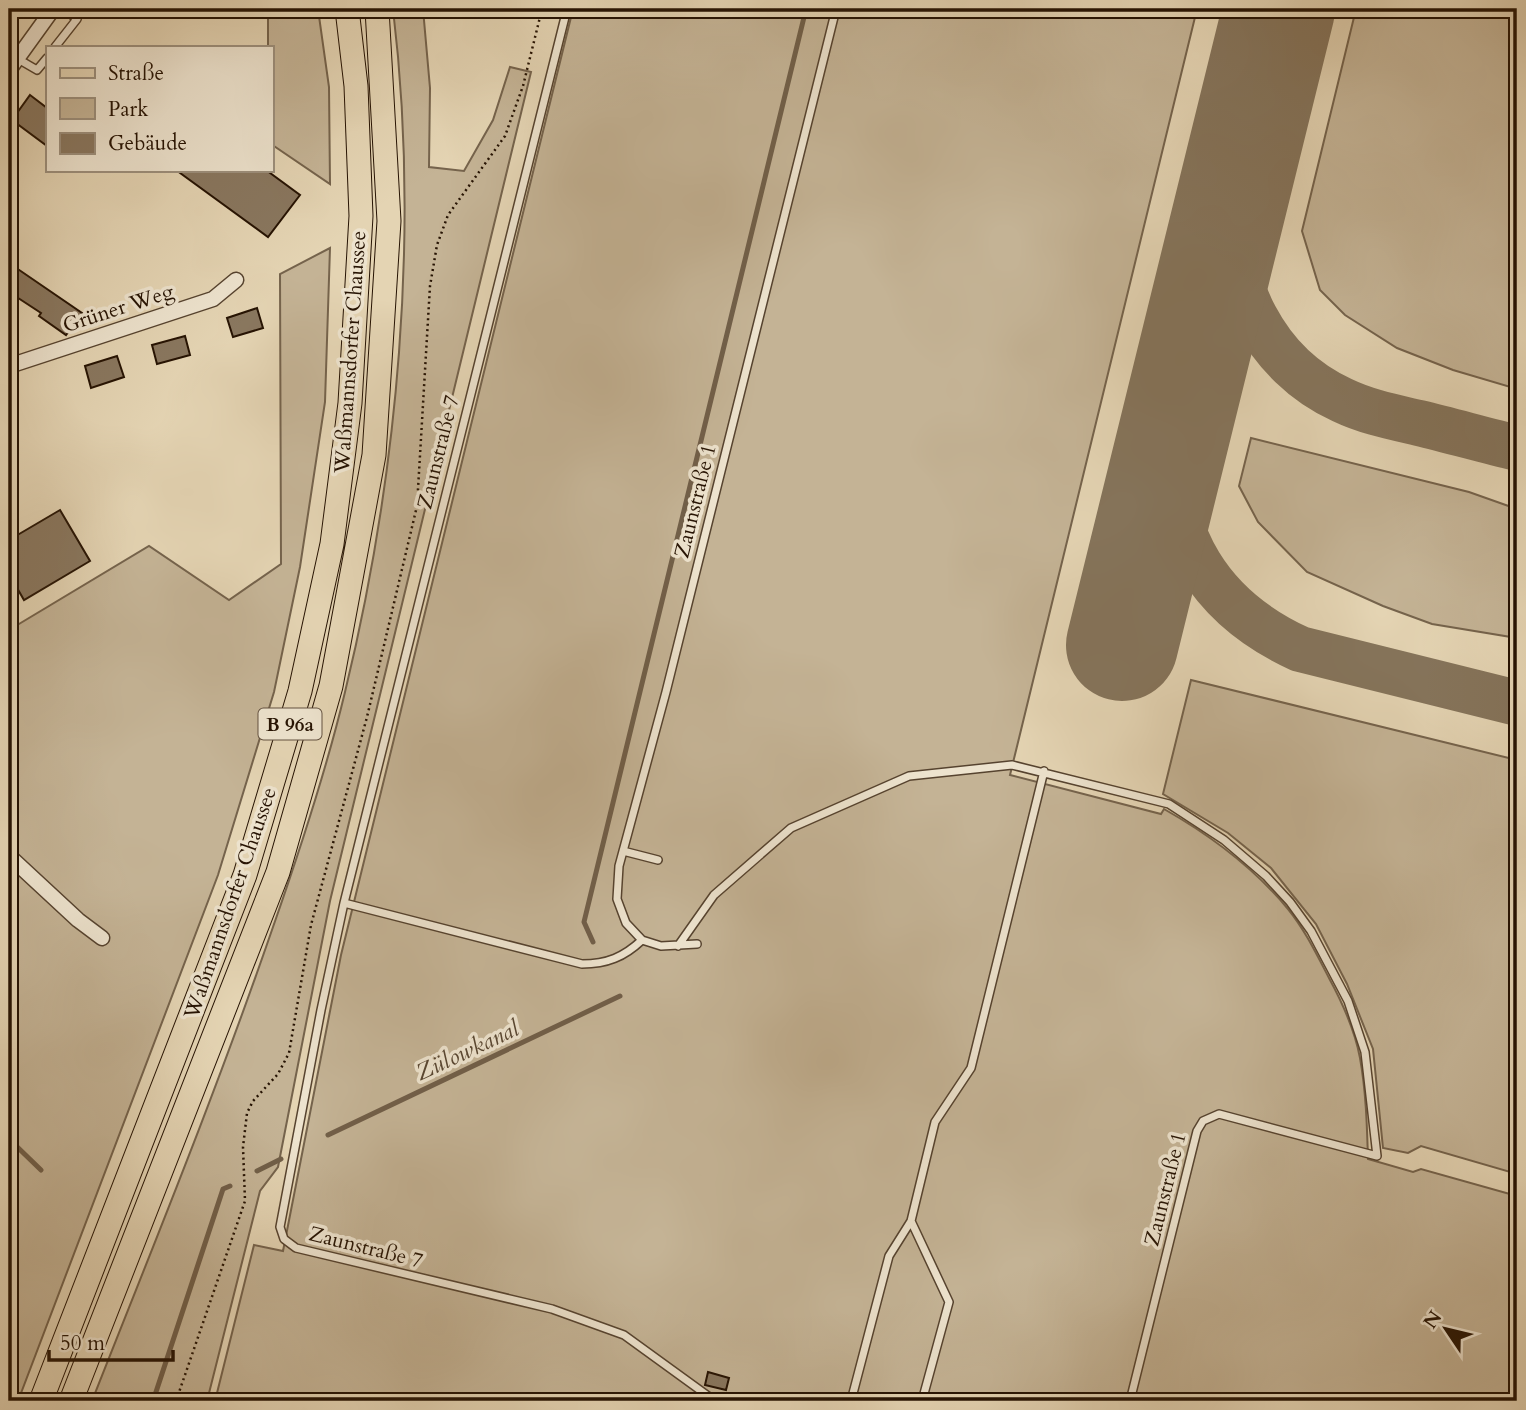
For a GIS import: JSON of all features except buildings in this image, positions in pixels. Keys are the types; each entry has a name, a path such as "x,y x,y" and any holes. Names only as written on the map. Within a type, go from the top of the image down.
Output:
{"main road":[{"name":"Waßmannsdorfer Chaussee","path":"41,1401 245,875 300,691 332,544 350,403 361,216 356,86 346,9"},
{"name":"Waßmannsdorfer Chaussee","path":"71,1401 278,872 331,686 374,455 388,220 377,9"}],"street":[{"path":"13,64 53,9"},
{"name":"Grüner Weg","path":"9,366 213,299 236,281"},
{"path":"9,856 78,920 102,938"}],"lane":[{"path":"56,46 78,19 64,9"},
{"name":"Zaunstraße 7","path":"567,9 344,903 280,1227 284,1239 296,1248 552,1309 624,1335 715,1401"},
{"name":"Zaunstraße 1","path":"642,940 626,923 617,899 619,866 666,692 836,9"},
{"path":"13,64 37,71 46,59"},
{"path":"678,946 714,895 791,828 909,776 1012,765 1044,771 971,1068 934,1122 911,1221 890,1256 850,1401"},
{"name":"Zaunstraße 1","path":"1044,771 1169,804 1224,840 1266,876 1311,930 1348,1001 1365,1052 1377,1156 1219,1114 1203,1121 1197,1131 1130,1401"},
{"path":"623,851 658,860"},
{"path":"344,903 582,964 598,964 626,954 642,940 661,946 697,944"},
{"path":"911,1221 949,1302 922,1401"}],"path":[{"path":"176,1401 245,1201 243,1147 247,1113 253,1101 278,1073 289,1052 311,925 368,717 416,506 430,286 438,245 448,215 505,136 523,86 542,9"}],"green space":[{"path":"260,9 318,9 329,87 330,184 273,145 273,46 268,46 268,15"},
{"path":"393,9 423,9 430,88 429,167 464,171 493,120 510,67 531,72 330,901 278,1167 260,1191 207,1401 92,1401 208,1106 283,898 330,752 363,609 379,525 391,439 404,266 401,93"},
{"path":"573,9 1197,9 1010,775 1161,814 1164,809 1230,853 1261,880 1288,909 1334,987 1355,1037 1364,1083 1368,1159 1413,1172 1421,1169 1517,1196 1517,1401 215,1401 254,1245 283,1251 341,955"},
{"path":"1356,9 1517,9 1517,389 1453,370 1397,348 1345,315 1320,290 1302,231"},
{"path":"330,248 325,402 300,567 274,692 218,875 18,1401 9,1401 9,630 149,546 229,600 281,564 280,274"},
{"path":"1251,438 1469,492 1517,509 1517,638 1432,624 1383,606 1307,572 1258,522 1239,486"},
{"path":"1191,680 1517,760 1517,1174 1421,1146 1408,1153 1383,1148 1373,1049 1347,984 1316,924 1271,868 1228,833 1163,794"}],"waterway":[{"path":"593,942 584,922 806,9"},
{"name":"Zülowkanal","path":"328,1135 620,996"},
{"path":"9,1139 41,1170"},
{"name":"Zülowkanal","path":"257,1171 281,1159"},
{"name":"Zülowkanal","path":"153,1401 223,1189 230,1186"}],"taxiway":[{"path":"1232,199 1231,230 1243,289 1255,317 1271,343 1291,365 1315,385 1361,408 1517,448"},
{"path":"1174,436 1172,472 1176,505 1185,536 1218,590 1242,613 1300,649 1517,703"}],"runway":[{"path":"1122,645 1279,9"}]}
